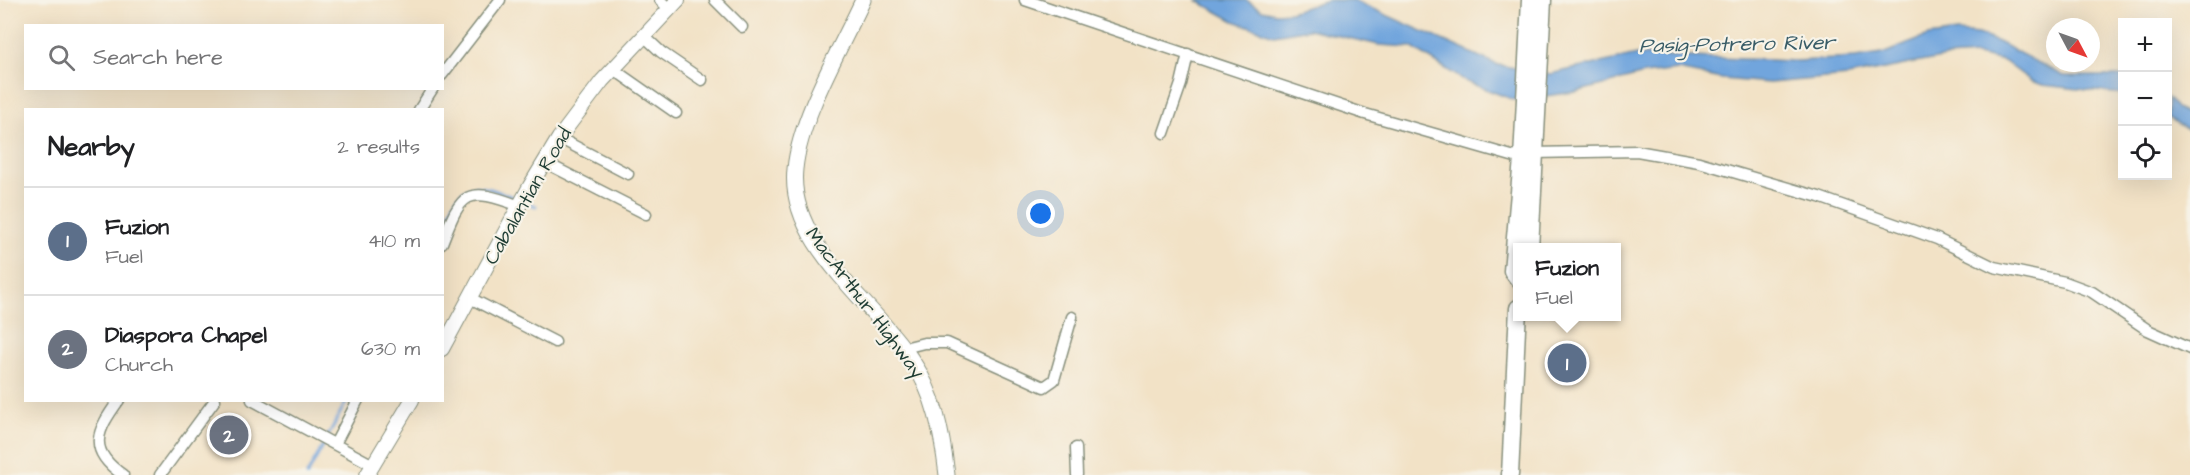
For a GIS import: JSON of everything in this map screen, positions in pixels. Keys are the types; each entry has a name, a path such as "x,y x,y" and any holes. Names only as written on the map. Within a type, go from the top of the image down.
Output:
{"highway":[{"path":"1530,243 1528,152 1536,1"},
{"path":"1516,243 1528,152"},
{"path":"1510,475 1517,321"}],"main road":[{"name":"MacArthur Highway","path":"863,0 808,121 797,156 796,192 802,216 817,245 904,348 924,381 935,406 943,436 947,475"}],"street":[{"path":"444,72 500,0"},
{"path":"715,0 742,27"},
{"path":"1025,0 1365,114 1528,152 1637,151 1699,162 1820,197 1937,239 1994,267 2066,282 2092,292 2148,330 2190,349"},
{"name":"Cabalantian Road","path":"444,345 559,138 669,3"},
{"path":"644,36 661,52 702,80"},
{"path":"1164,133 1181,84 1188,54"},
{"path":"613,69 676,113"},
{"path":"420,108 432,90"},
{"path":"559,138 628,174"},
{"path":"544,162 646,214"},
{"path":"444,238 458,206 466,197 484,195 520,206"},
{"path":"470,298 555,342"},
{"path":"904,348 924,343 946,343 1044,387 1054,380 1059,369 1072,317"},
{"path":"117,402 104,420 99,448 102,458 123,475"},
{"path":"160,475 214,402"},
{"path":"256,402 332,443 370,470 411,402"},
{"path":"332,443 357,402"},
{"path":"1076,448 1077,475"}],"water":[{"path":"1196,0 1246,0 1262,10 1276,13 1290,12 1328,0 1353,0 1498,65 1550,74 1637,55 1796,61 1855,58 1882,54 1928,36 1957,32 1978,34 1998,42 2046,67 2046,72 2056,72 2064,76 2118,76 2118,94 2043,85 2031,81 2004,61 1977,55 1946,57 1848,76 1769,83 1722,79 1678,70 1644,74 1576,92 1514,100 1467,82 1411,47 1379,45 1309,29 1274,35 1234,21"},
{"path":"2172,103 2176,108 2190,115 2190,131 2172,120"}],"waterway":[{"path":"450,212 462,192 470,188 487,188 518,199"},
{"path":"528,203 536,206"},
{"path":"328,436 346,402"},
{"path":"307,475 325,442"}],"place":[{"name":"Fuzion","path":"1567,363"},
{"name":"Diaspora Chapel","path":"229,435"}],"water label":[{"name":"Pasig-Potrero River","path":"1737,44"}]}
